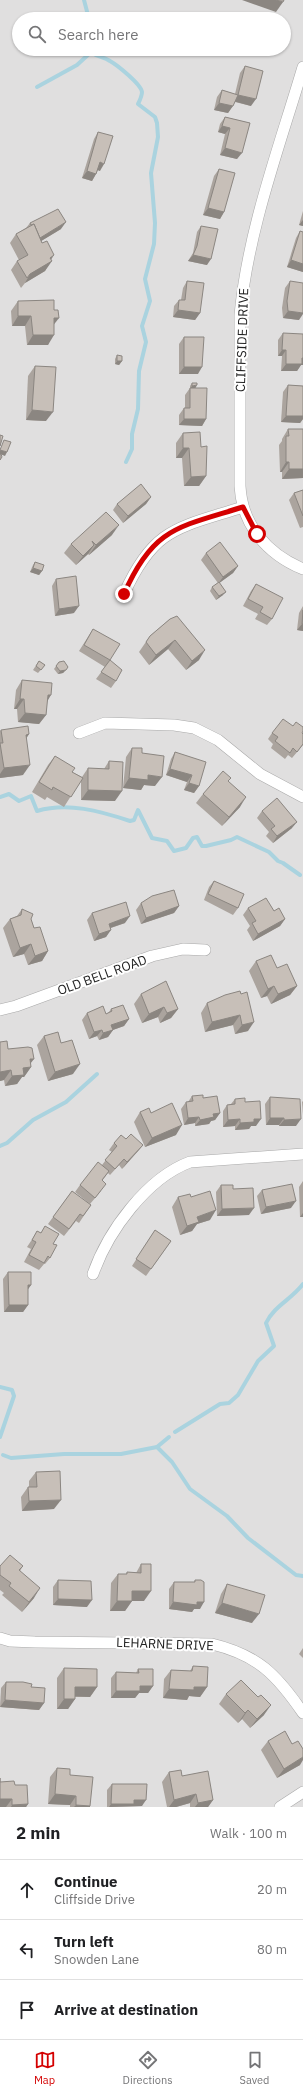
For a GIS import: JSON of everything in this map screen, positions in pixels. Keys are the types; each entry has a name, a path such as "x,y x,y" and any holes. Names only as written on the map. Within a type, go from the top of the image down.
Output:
{"street":[{"name":"CLIFFSIDE DRIVE","path":"303,66 254,235 243,289 240,315 240,486 243,507 251,526 262,542 287,562 303,569"},
{"path":"124,594 143,559 162,537 184,526 243,507"},
{"path":"79,733 104,723 144,723 194,728 218,740 260,774 303,797"},
{"name":"OLD BELL ROAD","path":"0,1010 16,1006 152,956 183,949 205,950"},
{"path":"93,1274 99,1255 114,1231 150,1186 177,1167 190,1162 303,1154"},
{"name":"LEHARNE DRIVE","path":"0,1638 10,1641 35,1642 212,1644 232,1649 255,1660 271,1672 286,1687 303,1713"},
{"path":"280,1807 303,1792"}],"shaded area":[{"path":"0,0 303,0 303,1807 0,1807"}],"building":[{"path":"245,66 263,71 256,99 238,95"},
{"path":"222,90 238,95 233,106 219,103"},
{"path":"225,117 250,123 242,153 225,148 230,128 222,126"},
{"path":"98,132 113,136 104,164 100,162 96,174 87,171"},
{"path":"219,169 235,173 224,212 208,208"},
{"path":"58,209 66,222 40,238 34,224 31,225 30,223"},
{"path":"34,224 42,243 47,241 54,255 50,258 52,261 30,274 27,278 17,261 28,255 16,234"},
{"path":"201,226 218,229 211,259 193,255 197,246"},
{"path":"300,231 303,232 303,264 291,260"},
{"path":"187,281 204,283 200,313 178,310 179,300 185,300"},
{"path":"290,281 303,283 303,313 288,311 287,301"},
{"path":"54,300 54,310 58,310 59,318 54,318 54,335 33,335 31,316 18,316 18,301"},
{"path":"283,333 303,334 302,364 286,364 286,350 282,350"},
{"path":"184,337 204,337 202,367 184,367"},
{"path":"117,355 122,356 122,361 117,361"},
{"path":"35,366 56,367 53,412 32,410"},
{"path":"192,383 197,383 197,385 192,386"},
{"path":"288,385 303,386 303,416 286,416"},
{"path":"190,388 207,388 206,419 184,419 184,408 190,408"},
{"path":"288,429 303,429 303,469 289,469 289,462 286,462 286,436 289,436"},
{"path":"200,432 201,447 207,446 206,476 191,477 189,448 183,448 183,433"},
{"path":"0,435 3,436 0,446"},
{"path":"4,440 11,442 7,452 0,450"},
{"path":"141,484 151,497 128,516 117,504"},
{"path":"303,490 303,516 294,493"},
{"path":"106,512 119,525 96,545 92,541 94,545 83,556 71,544"},
{"path":"220,542 238,566 223,577 206,553"},
{"path":"35,562 44,565 42,571 33,568"},
{"path":"76,576 79,606 59,609 56,579"},
{"path":"219,582 226,592 219,596 212,587"},
{"path":"256,584 283,598 272,619 260,612 263,607 248,599"},
{"path":"177,616 205,650 192,661 175,640 156,655 146,642 150,636 170,619"},
{"path":"93,629 120,644 110,660 84,645"},
{"path":"110,660 122,670 116,681 101,672"},
{"path":"39,661 45,665 41,670 36,666"},
{"path":"64,661 68,667 66,670 60,671 56,666 59,662"},
{"path":"22,680 52,683 51,695 48,695 46,715 25,713 24,699 20,699"},
{"path":"283,719 293,726 296,722 303,727 303,744 297,752 293,748 290,753 275,741 278,737 272,733"},
{"path":"28,726 29,734 26,735 30,765 4,768 0,743 3,743 1,730"},
{"path":"132,748 142,748 142,753 164,756 162,777 148,775 148,780 129,778"},
{"path":"175,752 206,762 199,786 189,783 192,775 170,769"},
{"path":"55,756 75,768 72,772 83,778 71,797 53,787 52,790 39,782"},
{"path":"109,761 123,762 122,791 88,790 88,768 109,769"},
{"path":"223,771 231,778 228,781 246,797 229,817 203,794"},
{"path":"277,798 297,822 277,836 271,829 275,826 262,811"},
{"path":"214,881 244,894 238,908 208,894"},
{"path":"174,890 179,906 146,918 141,903 152,896"},
{"path":"266,898 274,911 279,908 285,919 258,934 252,923 256,921 248,908"},
{"path":"126,902 130,916 109,924 111,930 99,934 92,913"},
{"path":"22,909 33,914 31,919 34,928 40,927 48,951 35,956 31,944 20,948 10,919 21,915"},
{"path":"271,955 277,968 287,964 297,986 278,994 274,986 268,989 256,961"},
{"path":"166,981 178,1009 167,1013 164,1007 149,1014 141,994"},
{"path":"240,991 241,994 247,992 254,1022 242,1025 240,1015 212,1022 207,1003 225,995"},
{"path":"123,1005 129,1019 111,1025 113,1030 103,1033 102,1030 94,1032 87,1013 103,1006 106,1014 112,1011 111,1009"},
{"path":"58,1032 61,1043 72,1040 80,1064 55,1072 44,1036"},
{"path":"7,1041 8,1049 32,1048 34,1059 30,1059 31,1067 23,1068 24,1075 12,1076 11,1070 0,1072 0,1042"},
{"path":"203,1095 203,1098 217,1096 220,1113 213,1114 214,1117 200,1120 199,1117 188,1118 186,1102 193,1101 192,1096"},
{"path":"270,1097 300,1099 301,1119 284,1120 284,1118 270,1118"},
{"path":"245,1098 245,1102 260,1101 261,1119 254,1119 254,1122 240,1123 240,1119 228,1120 227,1105 235,1104 235,1099"},
{"path":"172,1103 182,1125 152,1138 140,1112 149,1108 151,1113"},
{"path":"131,1134 143,1145 127,1162 124,1159 115,1169 105,1160 117,1146 114,1143 121,1135 126,1139"},
{"path":"98,1162 109,1171 102,1180 106,1184 95,1198 80,1185"},
{"path":"292,1184 296,1201 266,1207 262,1190"},
{"path":"221,1185 233,1185 233,1189 253,1188 254,1208 222,1209"},
{"path":"72,1191 91,1205 83,1216 80,1214 69,1229 53,1217"},
{"path":"210,1191 216,1210 197,1217 199,1222 187,1226 178,1197 190,1194 191,1197"},
{"path":"45,1226 59,1234 53,1244 57,1245 50,1258 48,1256 44,1263 29,1255 36,1242 32,1240 37,1231 41,1233"},
{"path":"155,1230 171,1241 151,1269 136,1259"},
{"path":"8,1272 31,1272 31,1285 28,1285 28,1305 9,1305"},
{"path":"60,1471 61,1500 29,1501 28,1487 37,1487 36,1472"},
{"path":"10,1555 23,1566 19,1570 40,1588 29,1602 9,1586 11,1583 0,1575 0,1566"},
{"path":"141,1564 151,1564 151,1591 132,1591 132,1601 117,1601 118,1574 127,1574 127,1572 141,1573"},
{"path":"58,1580 91,1581 92,1600 58,1599"},
{"path":"195,1580 201,1580 204,1582 204,1602 197,1602 197,1605 173,1602 174,1582 195,1582"},
{"path":"227,1584 265,1595 259,1614 222,1603"},
{"path":"193,1666 208,1667 207,1687 194,1687 194,1690 169,1689 171,1670 192,1671"},
{"path":"64,1668 97,1669 97,1687 75,1687 75,1699 64,1699"},
{"path":"138,1669 153,1669 153,1686 140,1686 140,1691 116,1691 116,1672 139,1673"},
{"path":"241,1680 258,1697 261,1695 271,1705 257,1719 248,1710 245,1713 226,1694"},
{"path":"6,1682 23,1682 32,1684 31,1687 45,1688 44,1703 5,1700"},
{"path":"285,1731 292,1744 298,1741 303,1749 303,1757 284,1769 268,1741"},
{"path":"57,1768 70,1769 70,1775 93,1777 90,1806 76,1805 76,1796 55,1794"},
{"path":"181,1770 182,1776 208,1771 213,1800 198,1803 196,1794 174,1800 169,1772"},
{"path":"14,1781 15,1785 27,1785 28,1804 12,1805 12,1799 0,1799 0,1782"},
{"path":"112,1784 147,1784 146,1800 134,1800 134,1804 111,1804"}],"waterway":[{"path":"84,0 87,12"},
{"path":"37,87 77,65 87,56"},
{"path":"98,56 113,63 138,84 142,92 138,104 155,117 158,137 151,173 155,223 154,244 145,279 150,301 142,326 146,342 139,371 138,409 132,434 132,449 126,462"},
{"path":"0,797 9,794 19,801 31,796 37,811 60,807 84,809 130,821 134,820 138,810 152,838 167,841 174,851 186,848 193,838 197,837 202,846 231,840 237,837 269,852 278,861 300,875"},
{"path":"0,1146 7,1143 33,1120 66,1102 97,1074"},
{"path":"175,1432 220,1404 229,1403 238,1395 258,1361 274,1346 266,1323 269,1317 303,1284"},
{"path":"0,1387 12,1390 14,1396 0,1437"},
{"path":"3,1455 11,1458 64,1454 121,1454 157,1447 169,1437"},
{"path":"157,1447 172,1462 190,1489 227,1516 248,1538 296,1575 303,1576"}],"route":[{"path":"124,594 134,572 153,545 172,531 243,507 251,526 257,534"}]}
